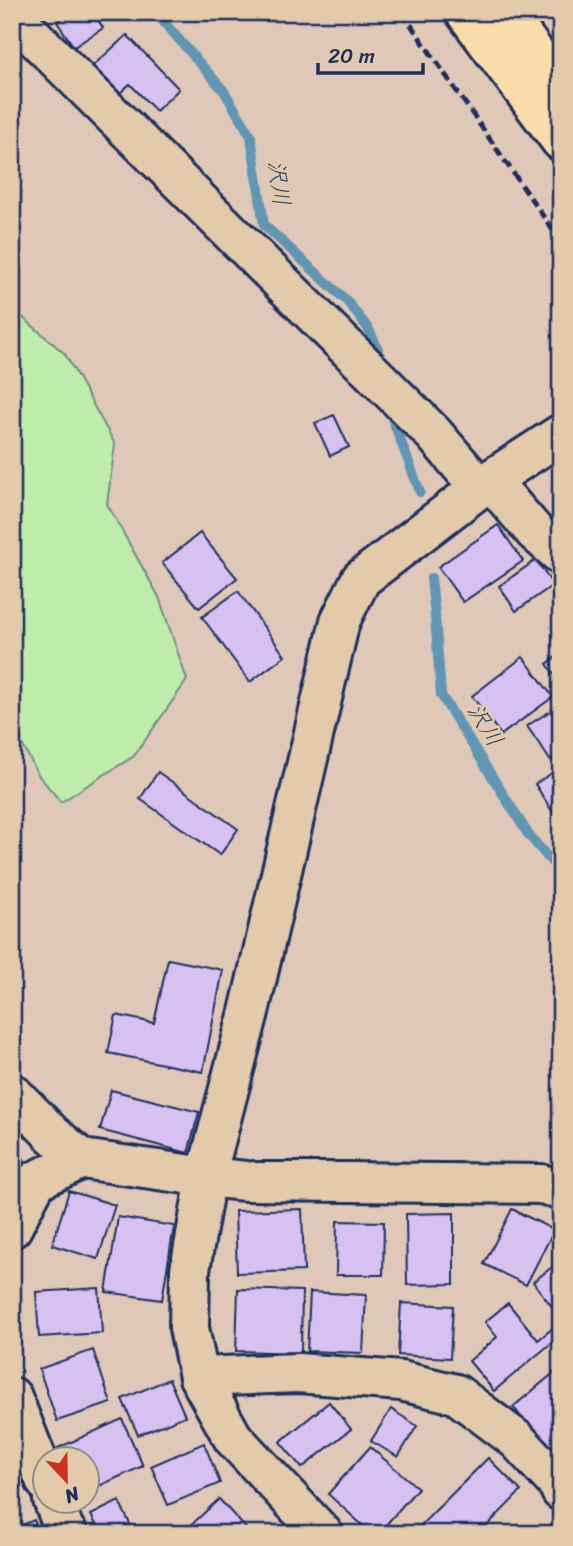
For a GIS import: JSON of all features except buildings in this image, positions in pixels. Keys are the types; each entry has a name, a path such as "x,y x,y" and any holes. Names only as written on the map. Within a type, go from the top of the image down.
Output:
{"highway":[{"path":"465,12 561,141"},
{"path":"505,12 561,89"}],"street":[{"path":"12,15 425,425 561,555"},
{"path":"310,1529 233,1438 199,1377 189,1328 190,1270 206,1178 249,1012 340,621 361,579 485,484 561,434"},
{"path":"12,1093 53,1135 82,1159 206,1178 246,1181 541,1184 561,1190"},
{"path":"12,1228 37,1180 82,1159"},
{"path":"199,1377 298,1373 401,1381 456,1394 517,1440 558,1484 561,1491"},
{"path":"12,1396 32,1447"},
{"path":"58,1514 68,1534"}],"green space":[{"path":"12,308 65,354 115,444 107,504 159,597 187,680 134,756 61,802 39,776 21,742 12,739"}],"waterway":[{"name":"沢川","path":"155,12 224,91 251,136 264,225 346,300 368,328 378,349"},
{"name":"沢川","path":"389,410 420,492"},
{"name":"沢川","path":"431,578 441,695 528,834 561,873"}],"railway":[{"path":"402,12 561,242"}]}
